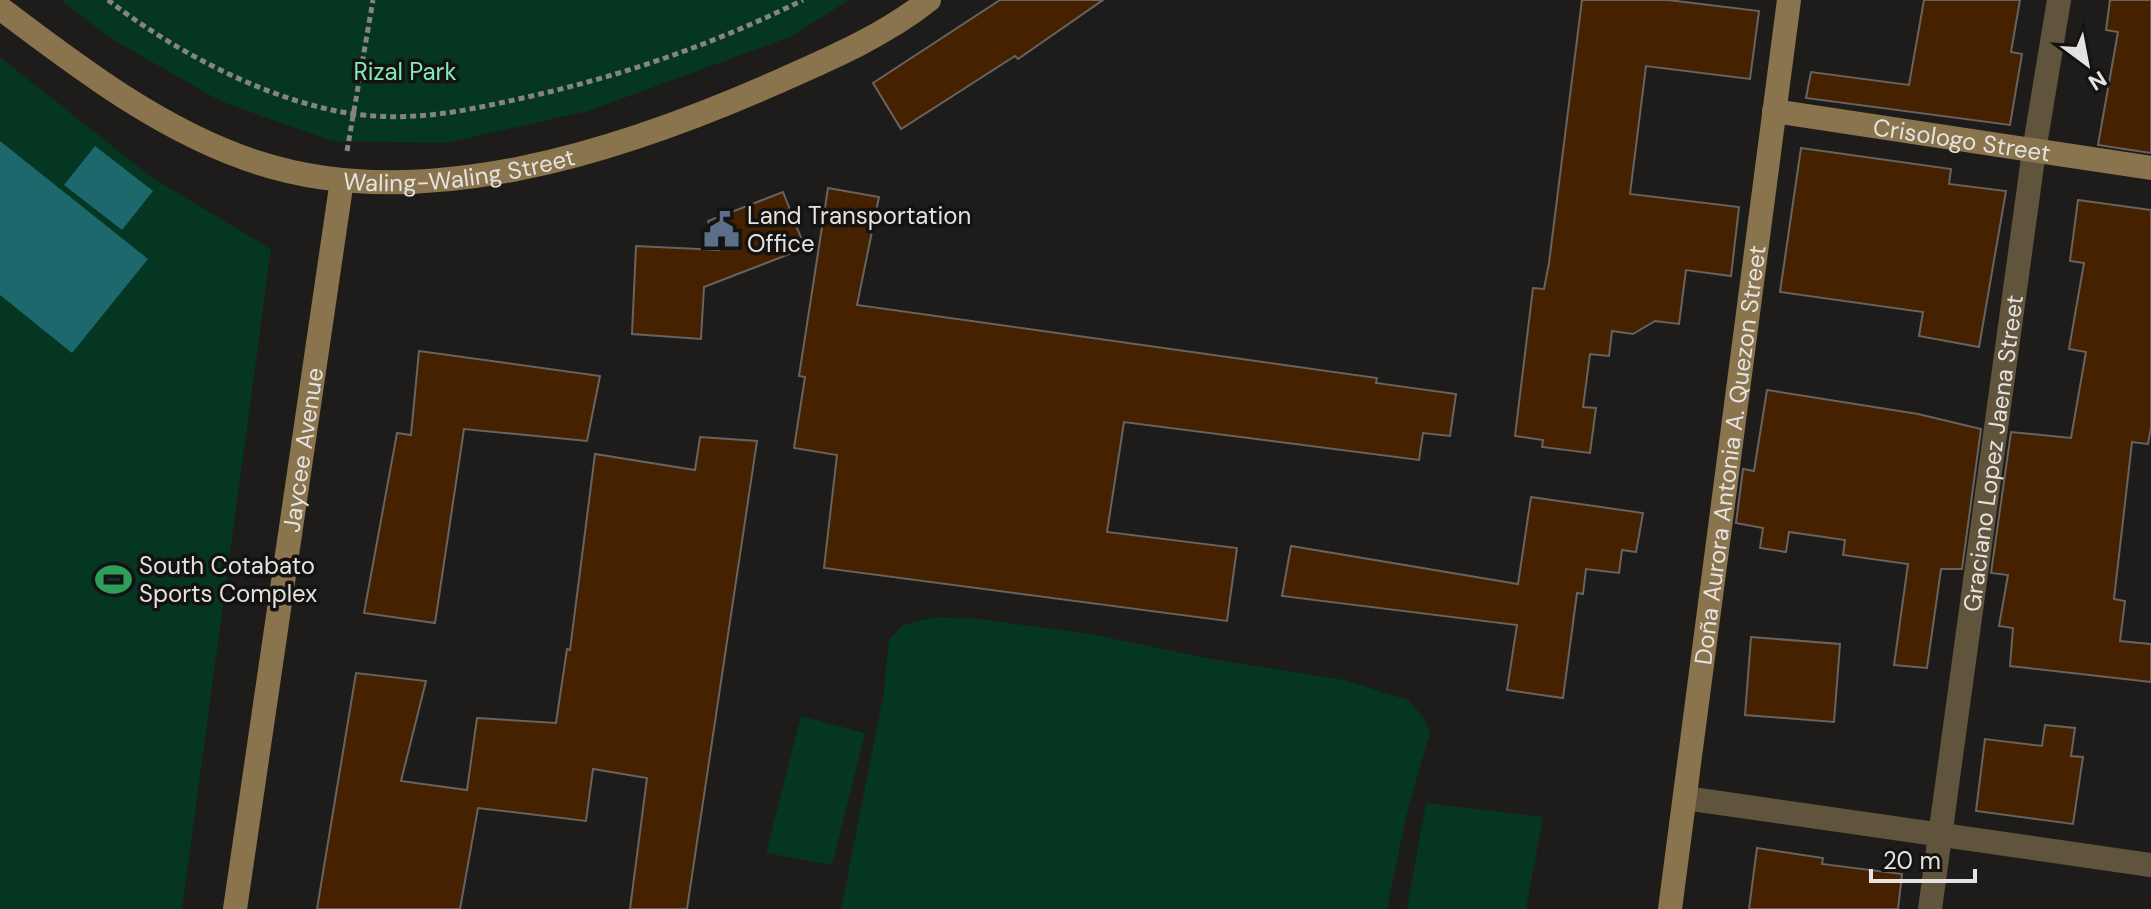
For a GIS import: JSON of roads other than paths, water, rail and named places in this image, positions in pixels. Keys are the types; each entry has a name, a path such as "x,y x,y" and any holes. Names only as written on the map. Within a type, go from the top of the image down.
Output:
{"street":[{"name":"Waling-Waling Street","path":"0,8 92,76 173,125 259,163 342,180 442,180 553,162 683,123 839,55 929,0"},
{"name":"Doña Aurora Antonia A. Quezon Street","path":"1670,909 1789,0"},
{"name":"Graciano Lopez Jaena Street","path":"1930,909 2034,151 2059,0"},
{"name":"Crisologo Street","path":"1774,111 2151,168"},
{"name":"Jaycee Avenue","path":"235,909 342,180"},
{"path":"1685,798 2151,865"}],"water":[{"path":"0,141 148,259 72,353 0,295"},
{"path":"95,146 153,191 122,230 64,185"}],"place":[{"name":"Land Transportation Office","path":"721,229"},
{"name":"South Cotabato Sports Complex","path":"113,579"}],"park label":[{"name":"Rizal Park","path":"405,71"}]}
